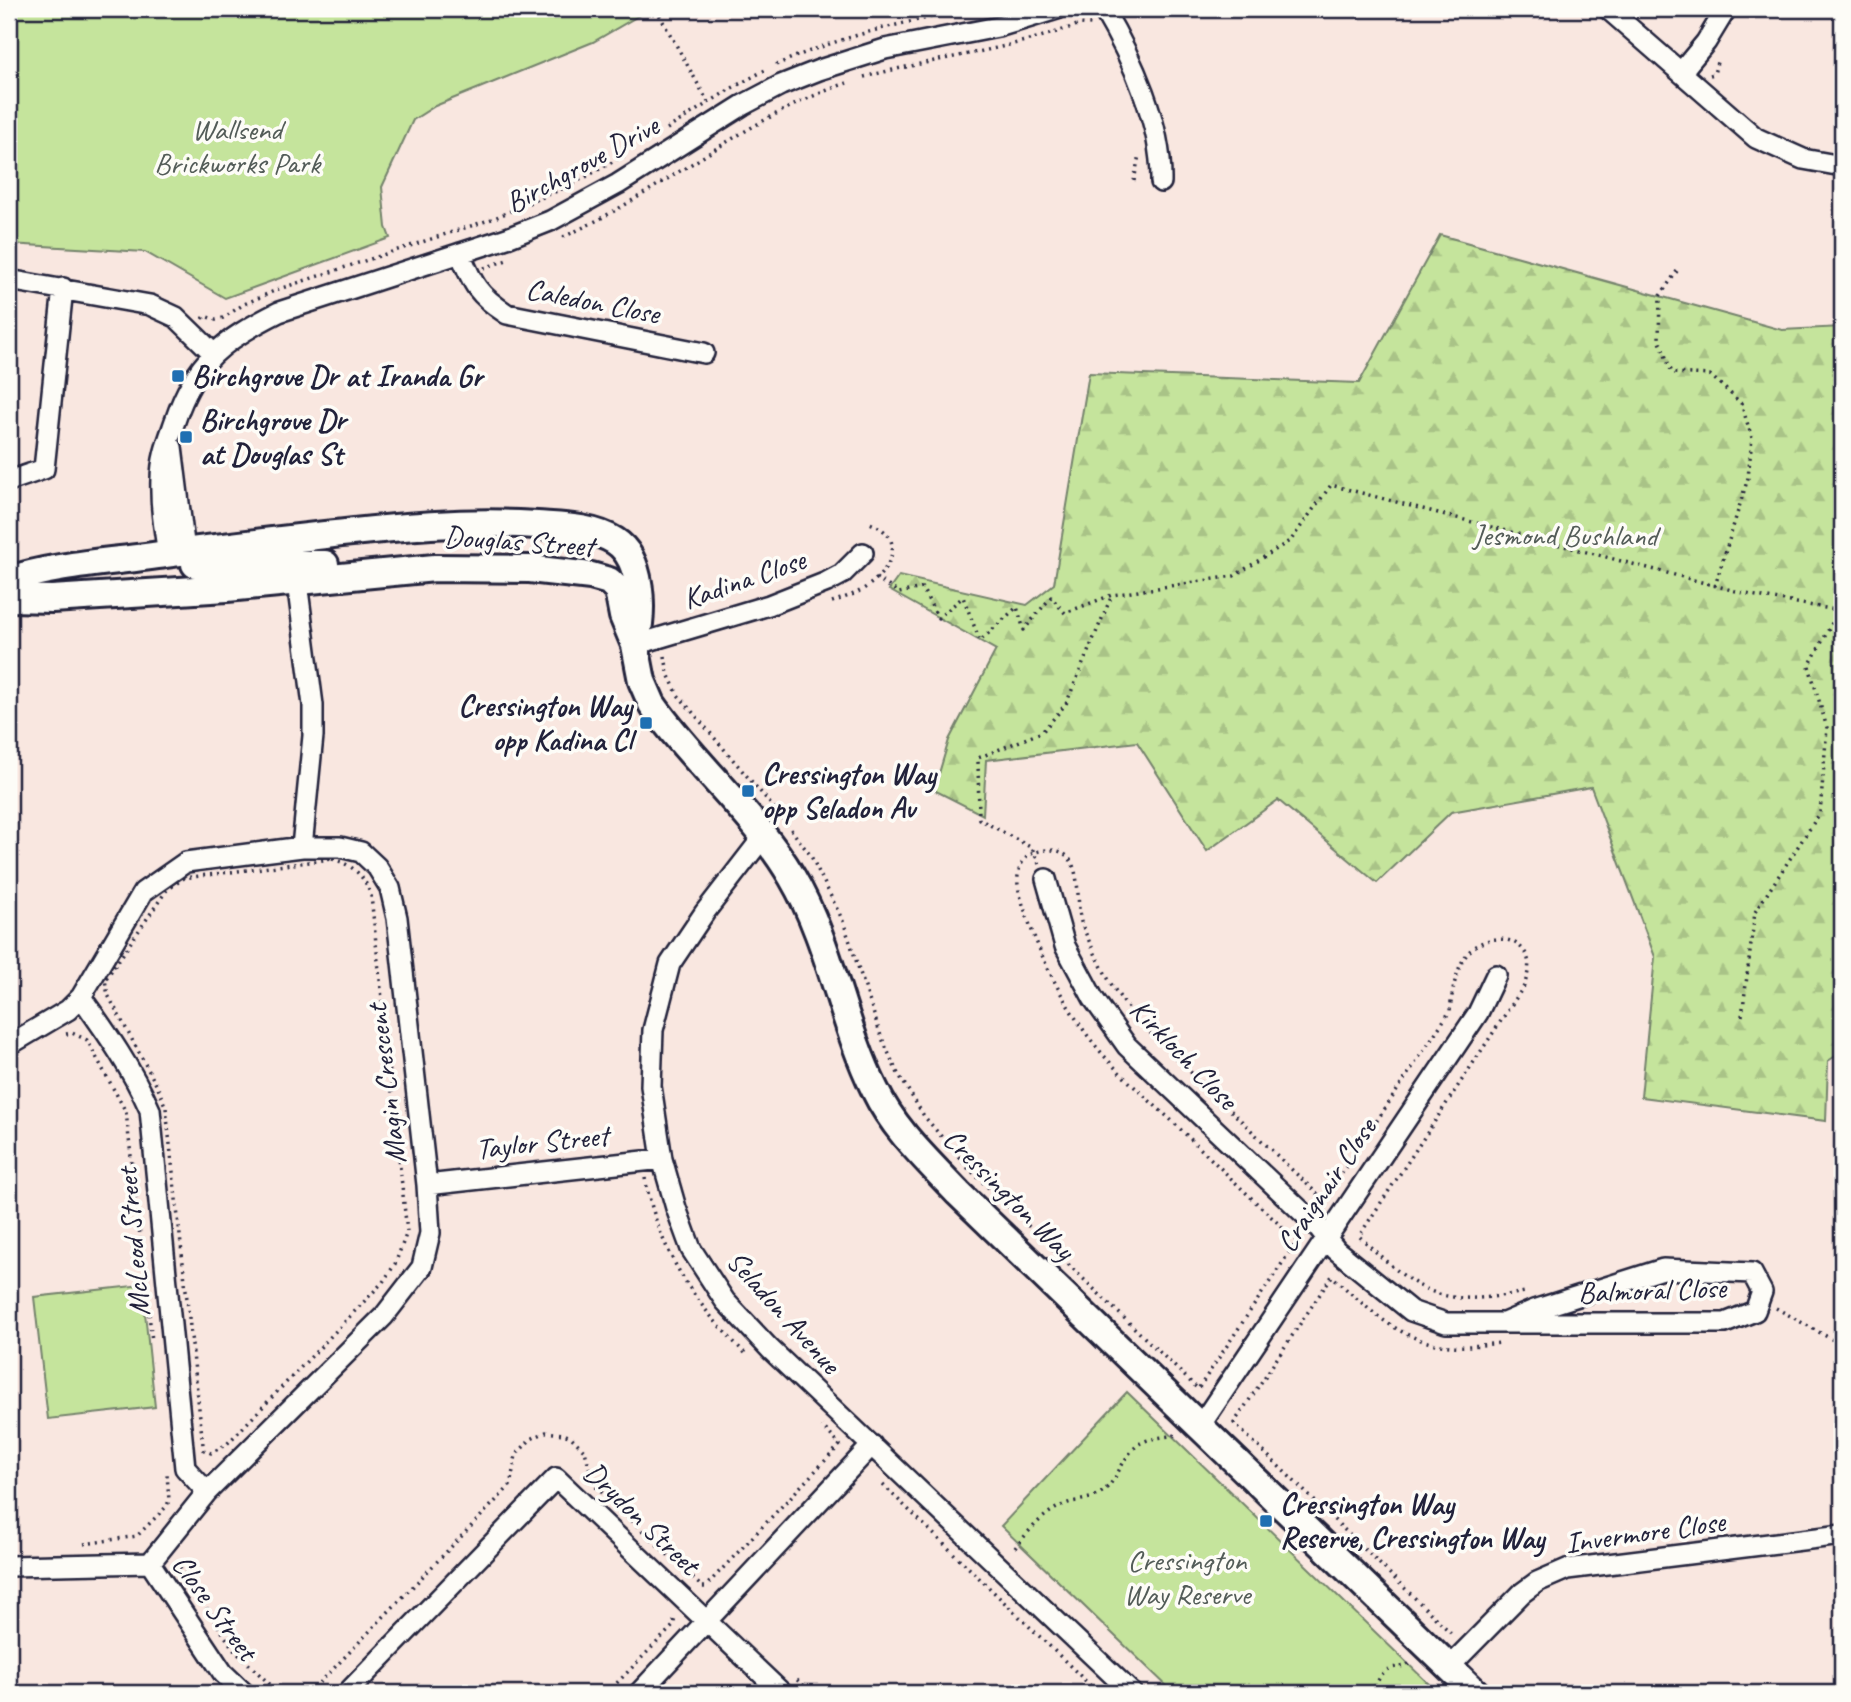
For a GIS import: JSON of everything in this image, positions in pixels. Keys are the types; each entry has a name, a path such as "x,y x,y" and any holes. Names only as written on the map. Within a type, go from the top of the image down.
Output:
{"street":[{"name":"Birchgrove Drive","path":"177,555 173,458 175,421 193,378 213,353 249,327 279,312 507,238 550,221 618,184 743,105 806,75 872,53 998,26 1056,9"},
{"path":"1103,9 1127,56 1156,129 1161,158 1161,182"},
{"path":"1608,9 1756,138 1803,159 1842,166"},
{"path":"1682,71 1706,42 1726,9"},
{"name":"Caledon Close","path":"460,253 475,288 489,303 507,314 704,353"},
{"path":"9,280 150,305 176,317 213,353"},
{"path":"9,481 44,469 63,288"},
{"name":"Douglas Street","path":"9,580 58,569 433,524 511,523 581,529 617,542 632,562 640,610 635,645"},
{"name":"Kadina Close","path":"635,645 769,605 827,582 842,575 863,554"},
{"path":"52,599 89,583 153,571 177,555 200,564 332,564 435,568"},
{"name":"Douglas Street","path":"9,598 52,599 297,582 435,568 530,569 591,576 609,581 618,590 623,617 635,645"},
{"path":"297,582 313,705 313,736 302,847"},
{"name":"Cressington Way","path":"635,645 642,681 652,704 763,837 792,877 811,916 853,1037 875,1090 894,1122 958,1194 1476,1693"},
{"name":"Seladon Avenue","path":"763,837 705,912 670,964 653,1030 651,1086 662,1159 691,1249 725,1301 770,1349 1132,1693"},
{"name":"Magin Crescent","path":"81,997 143,892 186,862 302,847 340,847 361,852 377,867 390,888 397,918 428,1185 430,1234 422,1267 384,1316 207,1492 150,1563"},
{"name":"Kirkloch Close","path":"1046,879 1065,946 1093,998 1127,1046 1318,1227 1326,1239"},
{"name":"Craignair Close","path":"1200,1426 1478,1013 1496,975"},
{"path":"9,1045 68,1010 81,997"},
{"name":"McLeod Street","path":"81,997 138,1082 150,1110 185,1468 207,1492"},
{"name":"Taylor Street","path":"428,1185 662,1159"},
{"name":"Balmoral Close","path":"1326,1239 1411,1311 1446,1323 1725,1323 1755,1311 1762,1292 1752,1273 1663,1269 1506,1322"},
{"path":"639,1693 872,1445"},
{"name":"Drydon Street","path":"347,1693 556,1478 782,1693"},
{"name":"Invermore Close","path":"1449,1667 1522,1593 1537,1582 1567,1569 1842,1535"},
{"name":"Close Street","path":"9,1566 150,1563 223,1673 244,1693"}],"path":[{"path":"656,9 708,102"},
{"path":"661,133 752,76 816,47 909,21 976,9"},
{"path":"562,238 626,206 765,119 843,84 920,63 1032,40 1080,24 1089,23 1096,28"},
{"path":"1134,181 1139,147"},
{"path":"202,321 205,316 216,320 223,318 244,304 279,289 528,205 630,153"},
{"path":"479,270 510,258"},
{"path":"1677,271 1660,296 1659,339 1672,373 1710,375 1741,403 1752,438 1748,478 1715,586"},
{"path":"870,523 881,527 889,535 893,546 891,559 876,578 899,593 922,588 938,618 963,597 980,641 1017,607 1024,630 1051,597 1065,613 1112,596 1234,576 1291,540 1331,485 1751,595 1841,610 1809,666 1827,728 1820,813 1755,912 1742,1016"},
{"path":"1046,879 1032,848 979,819 978,758 1042,732 1066,705 1112,596"},
{"path":"665,656 668,674 678,695 780,815 816,866 843,922 881,1036 896,1070 924,1116 968,1168 1198,1389 1297,1241 1117,1069 1084,1030 1064,1000 1046,964 1017,886 1017,871 1023,859 1034,852"},
{"path":"332,859 354,868 368,888 406,1214 404,1242 395,1264 383,1282 228,1444 214,1453 207,1452 203,1445 166,1108 108,995 105,985 108,976 166,891 189,876 332,859"},
{"path":"64,1035 72,1033 87,1040 126,1112 152,1341"},
{"path":"644,1177 649,1203 659,1230 684,1280 707,1314 753,1360"},
{"path":"1352,1228 1360,1236 1354,1244"},
{"path":"1328,1272 1332,1276"},
{"path":"1774,1307 1842,1345"},
{"path":"1234,1423 1451,1633"},
{"path":"705,1587 840,1445 821,1426"},
{"path":"1016,1548 1029,1530 1054,1509 1101,1493 1111,1484 1126,1458 1139,1444 1176,1435"},
{"path":"81,1545 137,1536 167,1506 169,1500 166,1469"},
{"path":"878,1479 1098,1693"},
{"path":"176,1557 177,1564 234,1650 279,1693"},
{"path":"607,1693 673,1626 673,1615"},
{"path":"1372,1693 1380,1677 1389,1669 1407,1667 1411,1662"}],"green space":[{"name":"Wallsend Brickworks Park","path":"9,9 650,9 593,42 435,106 413,120 382,187 386,227 390,238 225,298 145,252 9,244"},
{"name":"Jesmond Bushland","path":"1440,235 1782,330 1842,327 1842,1052 1828,1061 1826,1121 1641,1097 1655,957 1591,787 1451,812 1377,883 1278,800 1207,851 1137,742 986,760 983,815 934,790 949,740 996,650 889,590 899,576 1027,605 1054,584 1089,373 1359,383"},
{"path":"142,1285 155,1407 48,1419 34,1297"},
{"name":"Cressington Way Reserve","path":"1127,1392 1430,1685 1416,1693 1174,1693 1001,1526"}],"place":[{"name":"Birchgrove Dr at Iranda Gr","path":"178,376"},
{"name":"Birchgrove Dr at Douglas St","path":"186,437"},
{"name":"Cressington Way opp Kadina Cl","path":"646,723"},
{"name":"Cressington Way opp Seladon Av","path":"748,791"},
{"name":"Cressington Way Reserve, Cressington Way","path":"1266,1521"}]}
